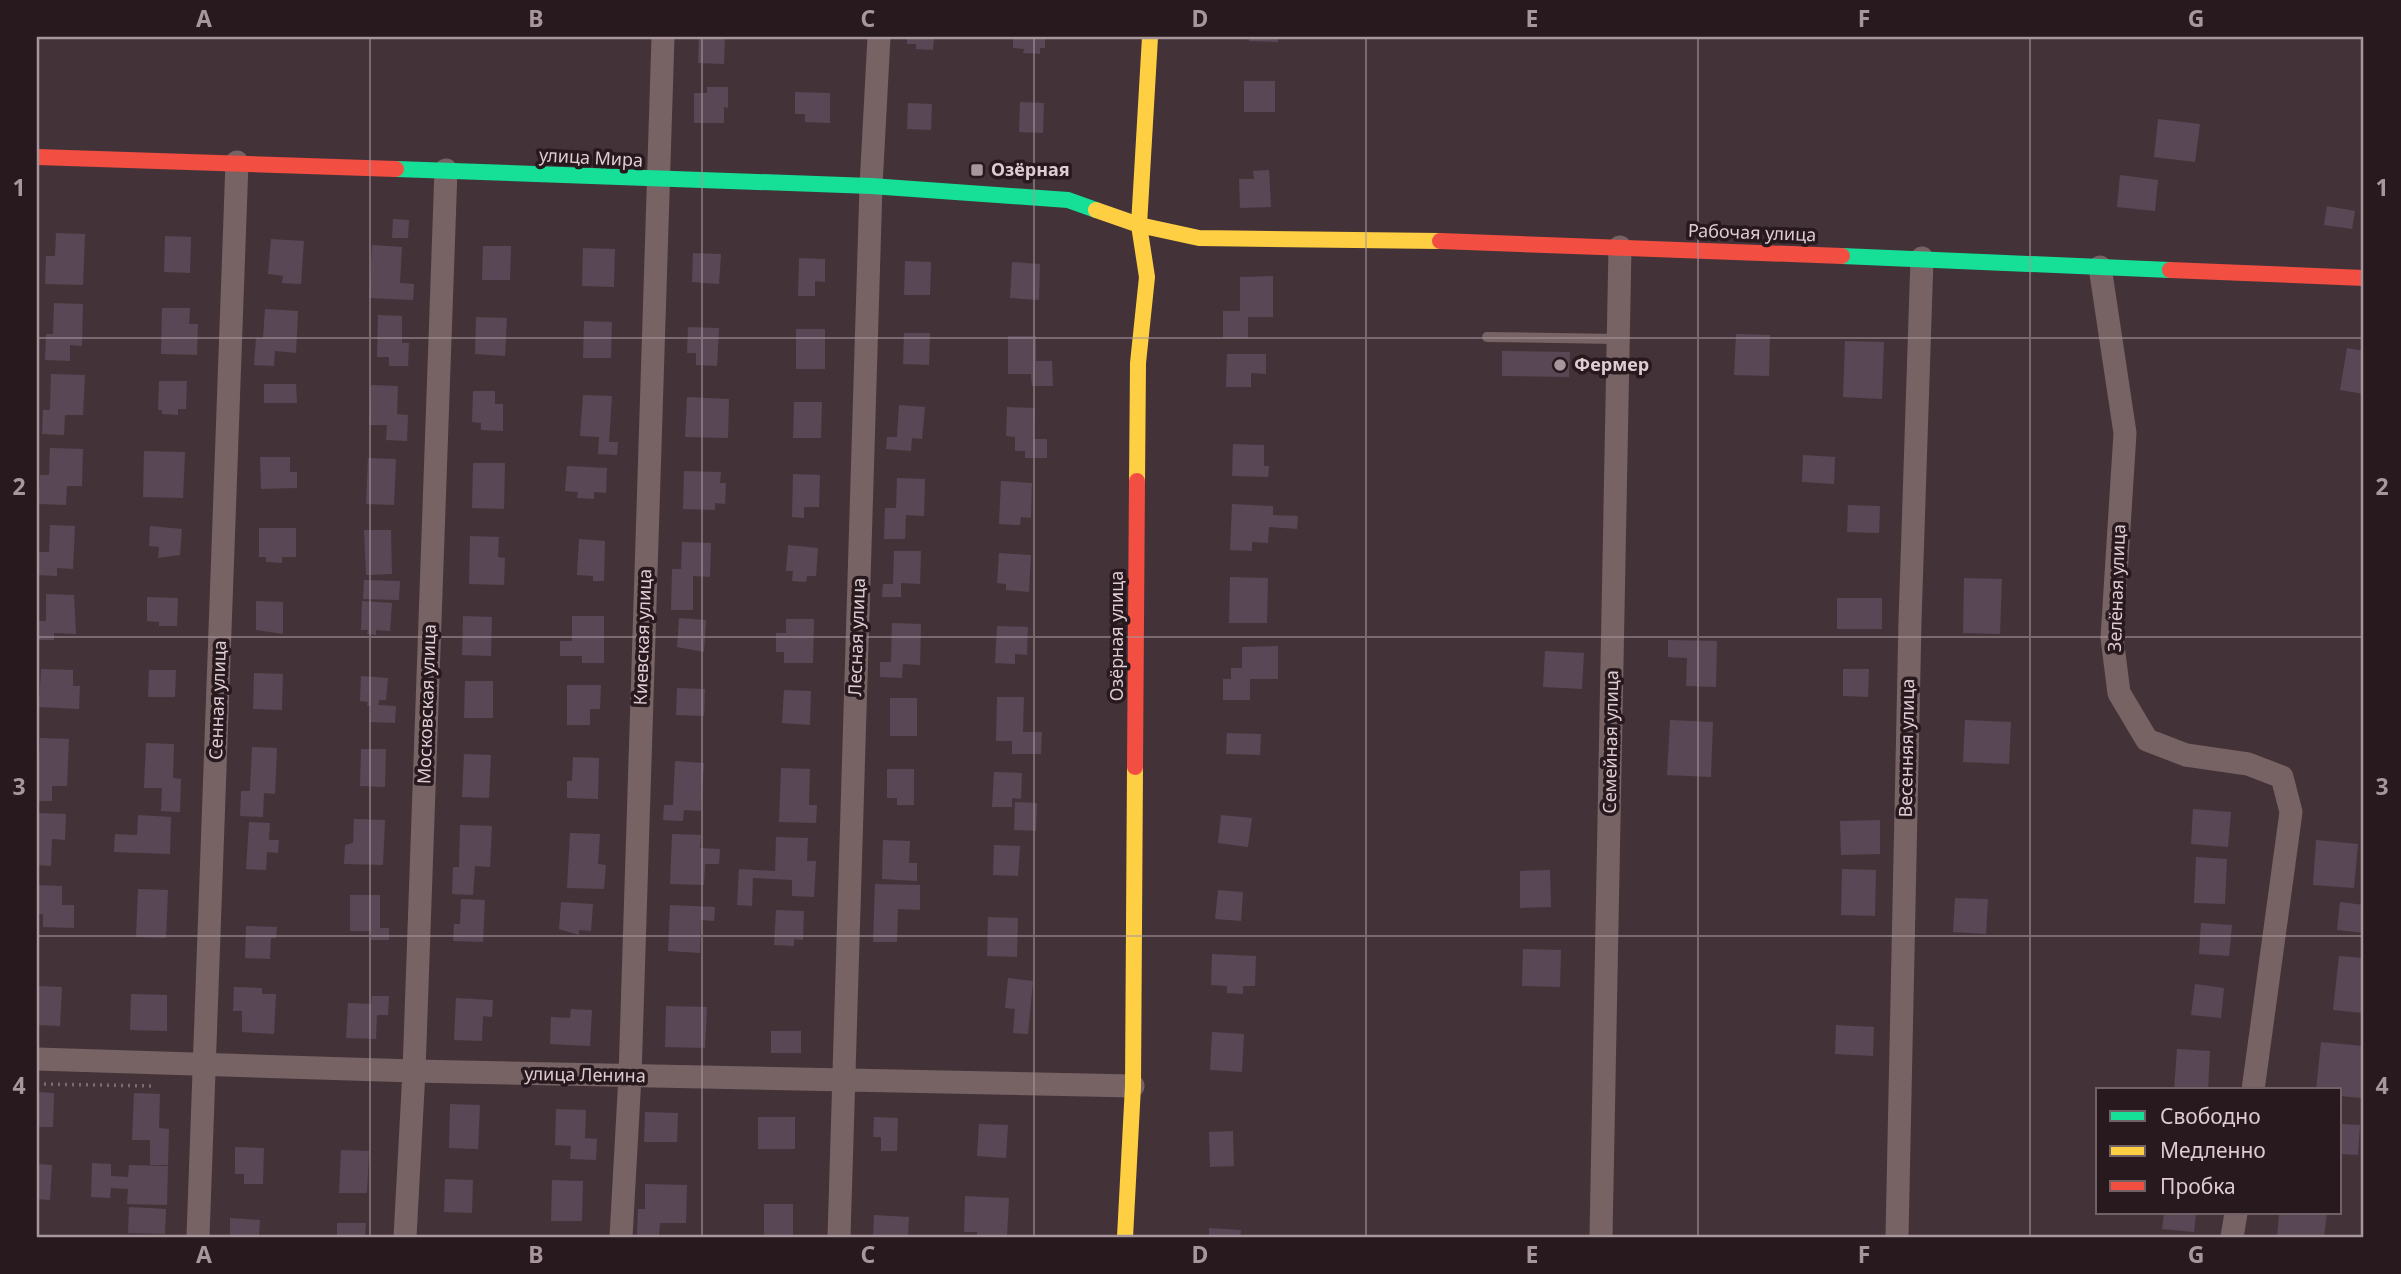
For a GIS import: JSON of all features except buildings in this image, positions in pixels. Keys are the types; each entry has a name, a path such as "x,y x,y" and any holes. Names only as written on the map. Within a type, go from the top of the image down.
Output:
{"street":[{"name":"Киевская улица","path":"621,1237 630,1076 663,37"},
{"name":"Лесная улица","path":"839,1237 871,186 879,37"},
{"name":"Озёрная улица","path":"1125,1237 1133,1086 1138,363 1147,277 1139,225 1150,37"},
{"name":"улица Мира","path":"37,157 446,170 657,181 871,186 1068,200 1139,225"},
{"name":"Сенная улица","path":"198,1237 237,162"},
{"name":"Московская улица","path":"405,1237 414,1071 446,170"},
{"name":"Рабочая улица","path":"1139,225 1199,238 1475,241 2364,278"},
{"name":"Семейная улица","path":"1601,1237 1620,247"},
{"name":"Весенняя улица","path":"1897,1237 1910,621 1922,258"},
{"name":"Зелёная улица","path":"2100,267 2125,433 2112,638 2119,693 2147,740 2186,755 2248,764 2281,777 2291,812 2253,1088"},
{"name":"улица Ленина","path":"37,1059 843,1082 1133,1086"},
{"path":"2232,1237 2236,1214"}],"lane":[{"path":"1487,337 1618,339"}],"traffic: fast":[{"path":"396,169 871,186 1068,200 1096,210"},
{"path":"1842,256 2170,270"}],"traffic: slow":[{"path":"1137,481 1138,363 1147,277 1139,225 1150,37"},
{"path":"1096,210 1139,225 1199,238 1440,241"},
{"path":"1125,1237 1133,1086 1135,767"}],"traffic: jam":[{"path":"37,157 396,169"},
{"path":"1440,241 1842,256"},
{"path":"2170,270 2364,278"},
{"path":"1135,767 1137,481"}],"place":[{"name":"Озёрная","path":"977,170"},
{"name":"Фермер","path":"1560,365"}]}
